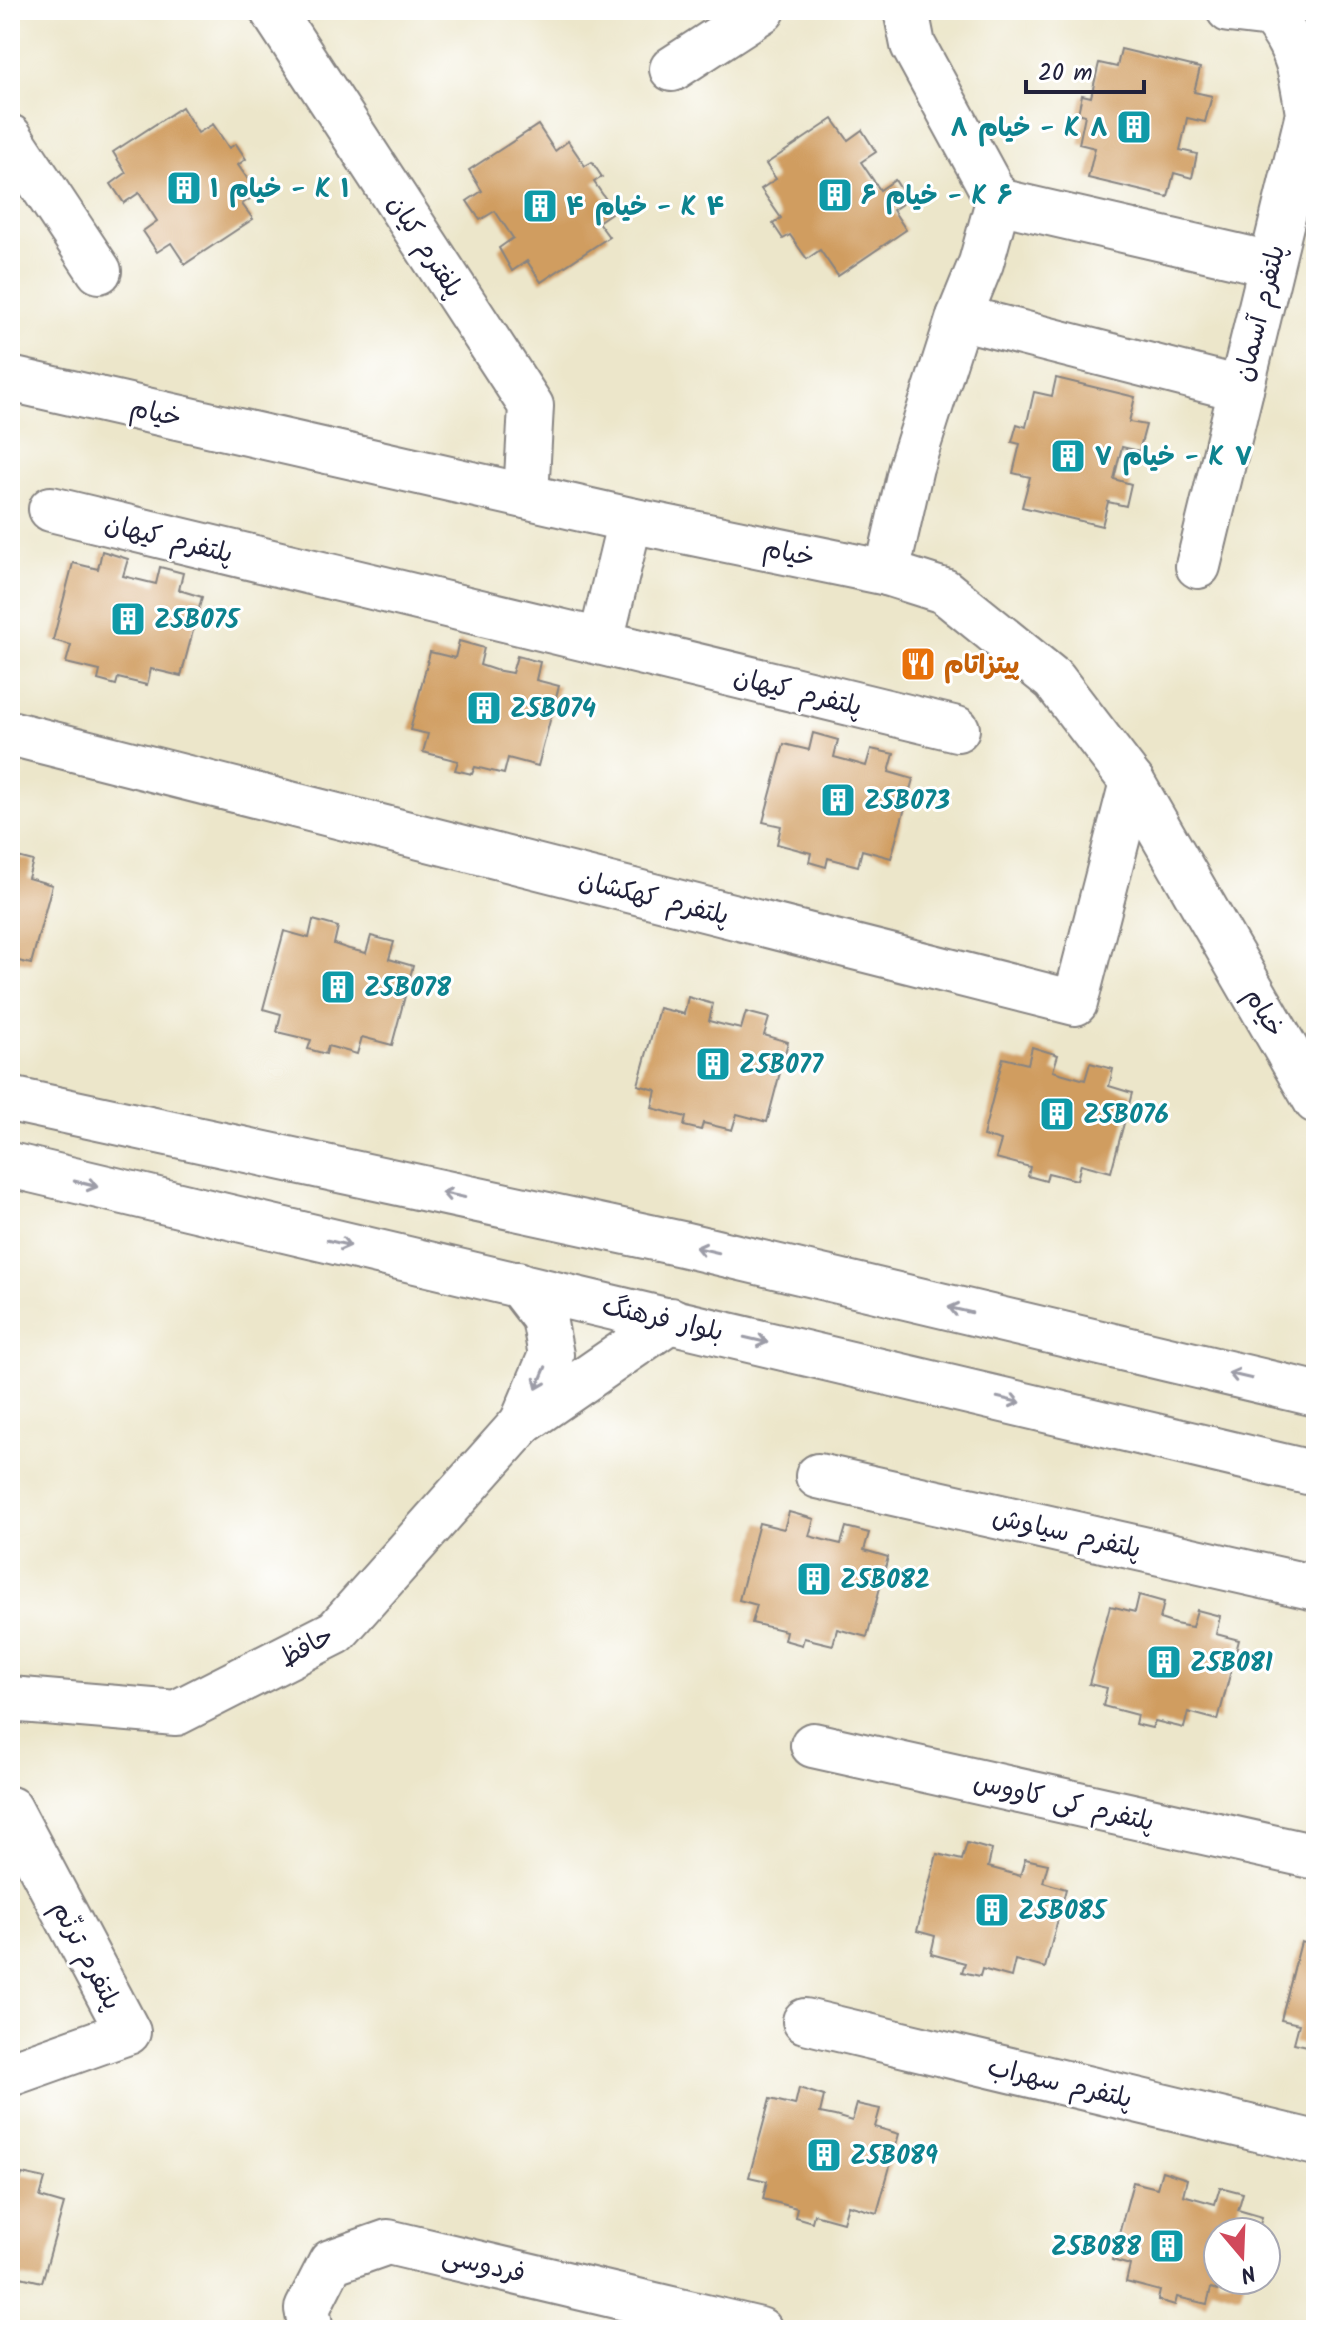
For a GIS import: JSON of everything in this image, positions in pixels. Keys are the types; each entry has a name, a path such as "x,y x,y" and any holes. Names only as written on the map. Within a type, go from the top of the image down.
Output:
{"street":[{"name":"پلفترم کیان","path":"272,10 531,406 526,496"},
{"path":"672,69 763,10"},
{"name":"پلتفرم آسمان","path":"1198,566 1308,114 1300,65 1286,33 1271,15 1229,10"},
{"path":"887,573 911,467 959,317 981,263 998,201 913,45 904,12"},
{"path":"10,137 99,271"},
{"path":"998,201 1271,264"},
{"path":"959,317 1241,389"},
{"name":"خیام","path":"10,379 630,520 887,573 944,591 1054,680 1132,782 1316,1101"},
{"name":"پلتفرم کیهان","path":"630,520 601,641 59,511 957,729"},
{"name":"پلتفرم کهکشان","path":"10,733 1075,1003 1132,782"},
{"path":"10,1099 682,1244 1316,1394"},
{"name":"بلوار فرهنگ","path":"10,1165 1316,1474"},
{"path":"518,1284 544,1318 551,1355 522,1423"},
{"path":"522,1423 671,1320"},
{"name":"حافظ","path":"10,1699 176,1713 336,1632 522,1423"},
{"name":"پلتفرم سیاوش","path":"818,1476 1316,1588"},
{"name":"پلتفرم کی کاووس","path":"813,1745 1316,1857"},
{"name":"پلتفرم ترنّم","path":"10,1809 128,2032 10,2074"},
{"name":"پلتفرم سهراب","path":"805,2021 1316,2143"},
{"name":"فردوسی","path":"311,2330 307,2309 331,2262 388,2242 760,2330"}],"building":[{"name":"خیام ۸ - K ۸","path":"1121,49 1200,68 1194,92 1212,96 1205,122 1187,118 1180,150 1197,154 1192,178 1174,173 1168,197 1088,178 1095,148 1079,144 1085,115 1078,113 1082,95 1091,97 1099,63 1117,67"},
{"name":"خیام ۱ - K ۱","path":"182,107 198,133 213,124 229,148 236,144 246,159 238,165 258,194 242,204 253,219 185,264 171,243 157,252 143,231 157,221 139,193 124,203 111,184 126,173 113,152"},
{"name":"خیام ۶ - K ۶","path":"833,119 848,140 862,130 876,152 861,162 880,190 895,180 908,200 893,210 906,230 838,276 820,250 807,259 790,235 783,239 773,224 781,218 761,189 776,179 766,164"},
{"name":"خیام ۴ - K ۴","path":"538,125 555,151 568,141 585,166 592,162 602,177 594,182 614,211 598,222 609,237 541,282 527,261 512,271 499,248 513,238 495,211 480,220 467,201 482,191 469,170"},
{"name":"خیام ۷ - K ۷","path":"1056,378 1135,397 1129,422 1146,425 1139,451 1122,447 1118,462 1114,479 1131,484 1126,506 1108,502 1102,526 1022,507 1030,477 1013,473 1020,444 1012,442 1017,424 1026,427 1034,392 1052,396"},
{"name":"Z5B075","path":"102,551 128,559 123,576 156,584 160,567 183,573 179,590 202,597 181,676 151,669 147,685 118,678 116,685 98,680 100,671 66,663 71,645 53,640 73,563 98,569"},
{"name":"Z5B074","path":"459,641 484,648 480,665 495,670 512,673 517,656 540,662 536,680 559,686 538,766 508,758 504,774 475,767 472,774 455,770 458,761 423,752 428,734 410,730 430,652 455,658"},
{"name":"Z5B073","path":"813,733 838,740 834,757 866,766 871,749 894,754 889,772 913,779 891,858 862,850 858,866 828,858 826,867 809,862 811,853 777,844 781,826 763,822 784,744 809,750"},
{"path":"10,855 33,861 28,878 52,885 31,964 10,959"},
{"name":"Z5B078","path":"313,920 338,927 334,944 349,949 366,953 371,936 394,942 389,959 413,966 392,1045 362,1037 357,1054 328,1046 326,1054 308,1049 311,1040 277,1032 281,1014 263,1009 284,931 309,938"},
{"name":"Z5B077","path":"688,997 713,1004 709,1021 724,1025 741,1029 746,1012 769,1018 764,1035 788,1042 767,1122 737,1114 732,1130 703,1123 701,1130 684,1126 686,1117 652,1108 656,1090 638,1085 659,1008 684,1014"},
{"name":"Z5B076","path":"1032,1047 1058,1055 1053,1071 1085,1080 1090,1063 1113,1069 1109,1086 1132,1093 1111,1172 1081,1164 1077,1180 1048,1173 1046,1181 1028,1176 1030,1167 996,1158 1001,1141 983,1136 1003,1058 1028,1064"},
{"name":"Z5B082","path":"789,1512 814,1519 809,1536 824,1540 841,1544 846,1527 869,1533 864,1550 888,1557 867,1637 837,1629 833,1645 804,1638 802,1645 784,1640 786,1631 752,1623 757,1605 739,1600 759,1523 784,1529"},
{"name":"Z5B081","path":"1139,1595 1164,1602 1160,1619 1175,1624 1192,1627 1197,1610 1220,1616 1216,1634 1239,1640 1218,1720 1188,1712 1184,1728 1155,1721 1152,1728 1135,1724 1137,1715 1103,1706 1107,1688 1089,1684 1110,1606 1135,1612"},
{"name":"Z5B085","path":"967,1843 992,1850 988,1867 1020,1876 1025,1859 1048,1864 1043,1882 1066,1889 1045,1968 1015,1960 1011,1977 982,1969 980,1976 962,1972 965,1963 931,1954 935,1936 917,1931 937,1854 962,1860"},
{"path":"1301,1942 1316,1946 1316,2048 1294,2043 1299,2024 1281,2020"},
{"name":"Z5B089","path":"799,2088 824,2096 820,2113 852,2121 857,2104 880,2109 875,2127 899,2134 877,2213 848,2205 843,2222 814,2214 812,2222 795,2217 797,2208 763,2199 767,2181 749,2177 770,2099 795,2105"},
{"name":"Z5B088","path":"1162,2171 1187,2179 1183,2195 1215,2204 1220,2187 1243,2193 1238,2210 1259,2216 1202,2216 1202,2296 1209,2296 1207,2304 1177,2297 1175,2305 1158,2300 1160,2291 1126,2282 1130,2265 1112,2260 1133,2182 1157,2188"},
{"path":"22,2174 45,2179 40,2197 64,2204 42,2282 12,2275 10,2280 10,2189 17,2191"}],"place":[{"name":"خیام ۸ - K ۸","path":"1134,127"},
{"name":"خیام ۱ - K ۱","path":"184,188"},
{"name":"خیام ۶ - K ۶","path":"835,195"},
{"name":"خیام ۴ - K ۴","path":"540,206"},
{"name":"خیام ۷ - K ۷","path":"1068,456"},
{"name":"Z5B075","path":"128,619"},
{"name":"پیتزاتام","path":"918,664"},
{"name":"Z5B074","path":"484,708"},
{"name":"Z5B073","path":"838,800"},
{"name":"Z5B078","path":"338,987"},
{"name":"Z5B077","path":"713,1064"},
{"name":"Z5B076","path":"1057,1114"},
{"name":"Z5B082","path":"814,1579"},
{"name":"Z5B081","path":"1164,1662"},
{"name":"Z5B085","path":"992,1910"},
{"name":"Z5B089","path":"824,2155"},
{"name":"Z5B088","path":"1167,2246"}]}
